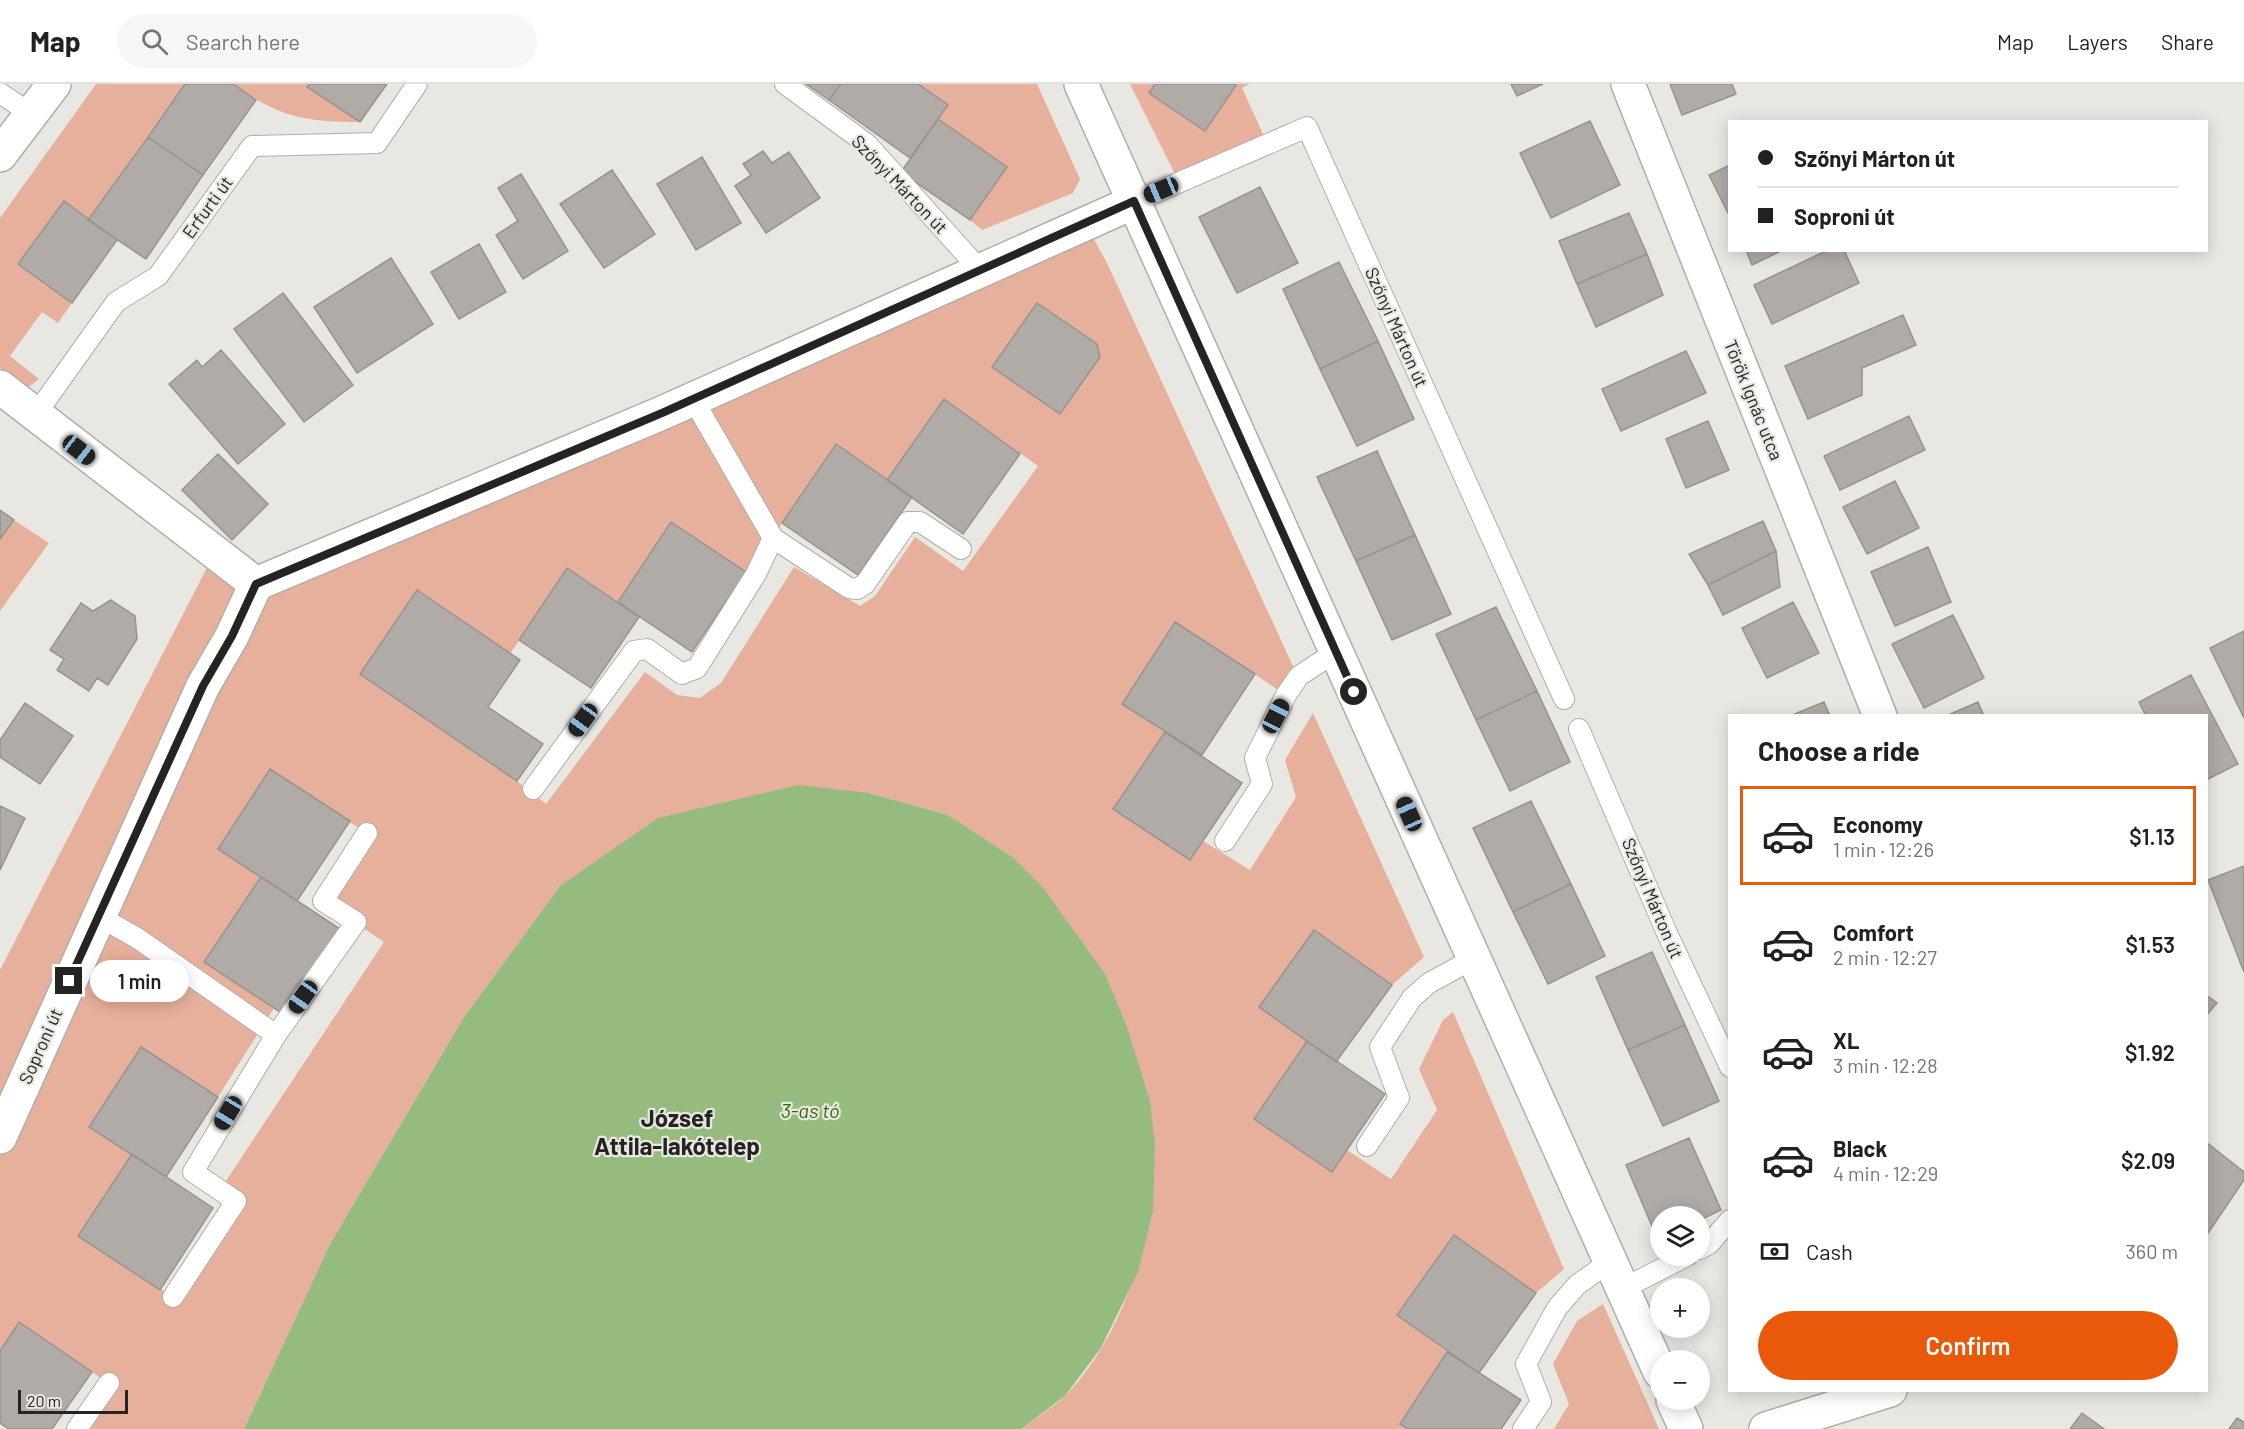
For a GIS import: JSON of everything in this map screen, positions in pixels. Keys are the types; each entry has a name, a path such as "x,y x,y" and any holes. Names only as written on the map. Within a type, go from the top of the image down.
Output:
{"street":[{"path":"0,155 54,84"},
{"name":"Török Ignác utca","path":"1628,84 1879,714"},
{"path":"1088,86 1134,201 1651,1350"},
{"path":"0,387 256,584 693,399 1134,201"},
{"name":"Soproni út","path":"0,1137 203,686 232,636 256,584"},
{"path":"1766,1429 1884,1392"},
{"path":"1677,1410 1686,1429"}],"lane":[{"name":"Erfurti út","path":"36,414 116,302 158,276 252,146 377,143 417,84"},
{"name":"Szőnyi Márton út","path":"785,84 867,144 981,270"},
{"path":"0,93 31,114"},
{"name":"Szőnyi Márton út","path":"1134,201 1307,127 1564,699"},
{"path":"693,399 772,538 849,588 857,589 865,584 908,522 920,522 961,549"},
{"path":"533,789 634,651 647,649 682,674 697,668 756,574 772,538"},
{"path":"1225,841 1262,784 1255,758 1286,695 1299,676 1337,651"},
{"name":"Szőnyi Márton út","path":"1579,729 1666,931 1728,1063"},
{"path":"173,1297 236,1201 193,1172 276,1035 356,922 323,901 367,833"},
{"path":"98,916 137,938 276,1035"},
{"path":"1367,1146 1399,1098 1380,1047 1412,998 1429,983 1475,958"},
{"path":"1710,1243 1728,1222"},
{"path":"1523,1429 1541,1402 1526,1364 1557,1308 1577,1286 1650,1266"},
{"path":"77,1429 109,1383"}],"shaded area":[{"path":"96,84 185,84 88,220 64,201 18,263 72,303 58,323 42,312 10,356 39,379 27,388 0,368 0,218"},
{"path":"233,84 309,84 308,87 360,122 307,119 279,111"},
{"path":"918,84 1037,84 1080,179 1073,193 982,230 970,220 1007,167 938,119 948,105"},
{"path":"1130,84 1155,84 1149,93 1205,131 1237,84 1249,84 1242,88 1268,145 1179,182"},
{"path":"1086,225 1107,263 1298,677 1286,695 1175,622 1122,704 1165,732 1113,809 1190,860 1203,841 1250,870 1296,797 1285,760 1313,713 1424,957 1392,985 1314,930 1307,1041 1254,1119 1332,1172 1347,1150 1391,1179 1437,1110 1419,1069 1443,1020 1453,1012 1564,1269 1536,1293 1454,1236 1398,1315 1447,1352 1400,1423 1408,1429 1021,1429 1065,1396 1097,1356 1131,1286 1153,1212 1011,856 948,815 869,793 560,886 464,1017 330,1244 244,1429 77,1429 108,1383 20,1323 0,1351 0,970 214,554 256,584","holes":["1037,303 1097,344 1100,357 1060,414 992,367","944,399 1038,466 963,571 915,537 875,596 860,606 794,567 721,683 700,698 677,695 645,672 546,804 517,781 360,674 417,590 510,654 566,569 618,602 671,522 746,572 756,574 782,523 835,444 887,480","271,769 366,833 323,901 384,942 220,1190 236,1201 173,1297 79,1236 132,1154 89,1127 140,1048 218,1097 274,1008 204,962 261,877 218,849"]},
{"path":"14,520 49,543 0,611 0,539"},
{"path":"1603,1304 1659,1429 1554,1429 1569,1404 1553,1364 1577,1321"}],"water":[{"name":"3-as tó","path":"798,785 869,793 948,815 1011,856 1044,889 1105,974 1127,1027 1150,1101 1155,1144 1153,1212 1138,1272 1101,1348 1065,1396 1021,1429 244,1429 330,1244 464,1017 560,886 658,818"}],"building":[{"path":"185,84 233,84 256,100 203,175 148,137"},
{"path":"309,84 387,84 360,122 307,87"},
{"path":"806,84 841,84 829,100"},
{"path":"841,84 918,84 948,105 910,158 829,100"},
{"path":"1155,84 1237,84 1205,131 1149,93"},
{"path":"1511,84 1543,84 1517,96"},
{"path":"1670,84 1732,84 1736,94 1682,115"},
{"path":"938,119 1007,167 970,220 901,172"},
{"path":"1590,121 1620,185 1551,218 1520,153"},
{"path":"148,137 203,175 146,259 88,220"},
{"path":"763,151 772,163 789,152 820,198 766,233 735,186 751,175 743,164"},
{"path":"702,157 741,223 696,250 657,184"},
{"path":"1728,166 1728,213 1709,175"},
{"path":"612,170 655,234 604,268 560,204"},
{"path":"521,174 568,251 523,279 496,235 518,221 498,188"},
{"path":"1260,187 1298,263 1237,293 1199,217"},
{"path":"64,201 117,240 72,303 18,264"},
{"path":"1629,213 1647,254 1577,284 1559,241"},
{"path":"479,244 506,292 459,319 431,272"},
{"path":"1747,252 1779,252 1752,265"},
{"path":"1824,252 1845,252 1859,283 1772,324 1754,285"},
{"path":"1647,254 1663,295 1596,327 1577,284"},
{"path":"391,258 433,324 357,373 314,307"},
{"path":"1339,262 1378,341 1320,369 1283,289"},
{"path":"283,293 353,385 304,422 234,329"},
{"path":"1037,303 1097,344 1100,357 1060,414 992,367"},
{"path":"1903,315 1916,345 1862,368 1862,395 1808,419 1785,366"},
{"path":"1378,341 1414,419 1357,446 1320,369"},
{"path":"221,350 285,424 238,464 169,384 197,360 202,367"},
{"path":"1686,351 1706,393 1621,431 1602,389"},
{"path":"944,399 1020,454 963,534 887,480"},
{"path":"1909,416 1925,450 1840,490 1824,456"},
{"path":"1708,421 1729,470 1686,488 1666,439"},
{"path":"836,444 912,497 858,575 782,523"},
{"path":"1377,451 1415,535 1356,561 1317,477"},
{"path":"218,454 268,504 232,540 182,490"},
{"path":"1895,481 1919,528 1867,554 1843,507"},
{"path":"0,510 14,520 0,539"},
{"path":"1763,521 1776,551 1708,585 1689,554"},
{"path":"671,522 746,572 692,652 618,602"},
{"path":"1415,535 1451,614 1392,640 1356,561"},
{"path":"1928,547 1951,602 1895,626 1871,572"},
{"path":"1776,551 1780,587 1723,615 1708,585"},
{"path":"567,568 639,617 591,688 519,640"},
{"path":"417,590 520,660 488,707 543,744 517,781 360,674"},
{"path":"111,600 135,616 137,639 108,685 97,678 89,691 57,670 64,659 50,650 81,603 93,611"},
{"path":"1793,602 1819,653 1767,678 1742,628"},
{"path":"1496,607 1537,691 1476,720 1436,634"},
{"path":"1953,615 1984,678 1924,708 1892,644"},
{"path":"1175,622 1255,674 1202,755 1122,704"},
{"path":"2244,631 2244,718 2210,648"},
{"path":"2191,675 2238,764 2208,779 2208,714 2145,714 2139,702"},
{"path":"1537,691 1570,762 1510,791 1476,720"},
{"path":"1824,702 1829,714 1795,714"},
{"path":"1978,702 1983,714 1951,714"},
{"path":"25,703 73,736 40,784 0,757 0,740"},
{"path":"1165,732 1242,783 1190,860 1113,809"},
{"path":"270,769 350,821 297,901 218,849"},
{"path":"1531,801 1571,884 1513,912 1473,828"},
{"path":"0,806 25,818 0,870"},
{"path":"2244,866 2244,972 2208,880"},
{"path":"261,877 340,929 283,1014 204,962"},
{"path":"1571,884 1605,956 1548,984 1513,912"},
{"path":"1314,930 1392,985 1336,1062 1259,1007"},
{"path":"1652,952 1685,1025 1628,1050 1596,977"},
{"path":"2208,996 2217,1003 2208,1014"},
{"path":"1685,1025 1719,1101 1663,1126 1628,1050"},
{"path":"1307,1041 1385,1094 1332,1172 1254,1119"},
{"path":"141,1047 218,1097 166,1177 89,1127"},
{"path":"1689,1138 1721,1210 1710,1215 1710,1206 1650,1206 1650,1222 1626,1165"},
{"path":"2208,1144 2244,1172 2244,1180 2208,1233"},
{"path":"132,1154 213,1208 160,1290 78,1236"},
{"path":"1454,1235 1536,1293 1479,1373 1397,1315"},
{"path":"19,1322 92,1372 52,1429 9,1429 0,1423 0,1351"},
{"path":"1447,1352 1521,1400 1501,1429 1408,1429 1400,1424"},
{"path":"2082,1413 2104,1429 2070,1429"},
{"path":"2237,1418 2244,1422 2244,1429 2229,1429"}],"district":[{"name":"József Attila-lakótelep","path":"677,1131"}],"route":[{"path":"69,981 203,686 232,636 256,584 662,413 1086,225 1134,201 1354,692"}]}
